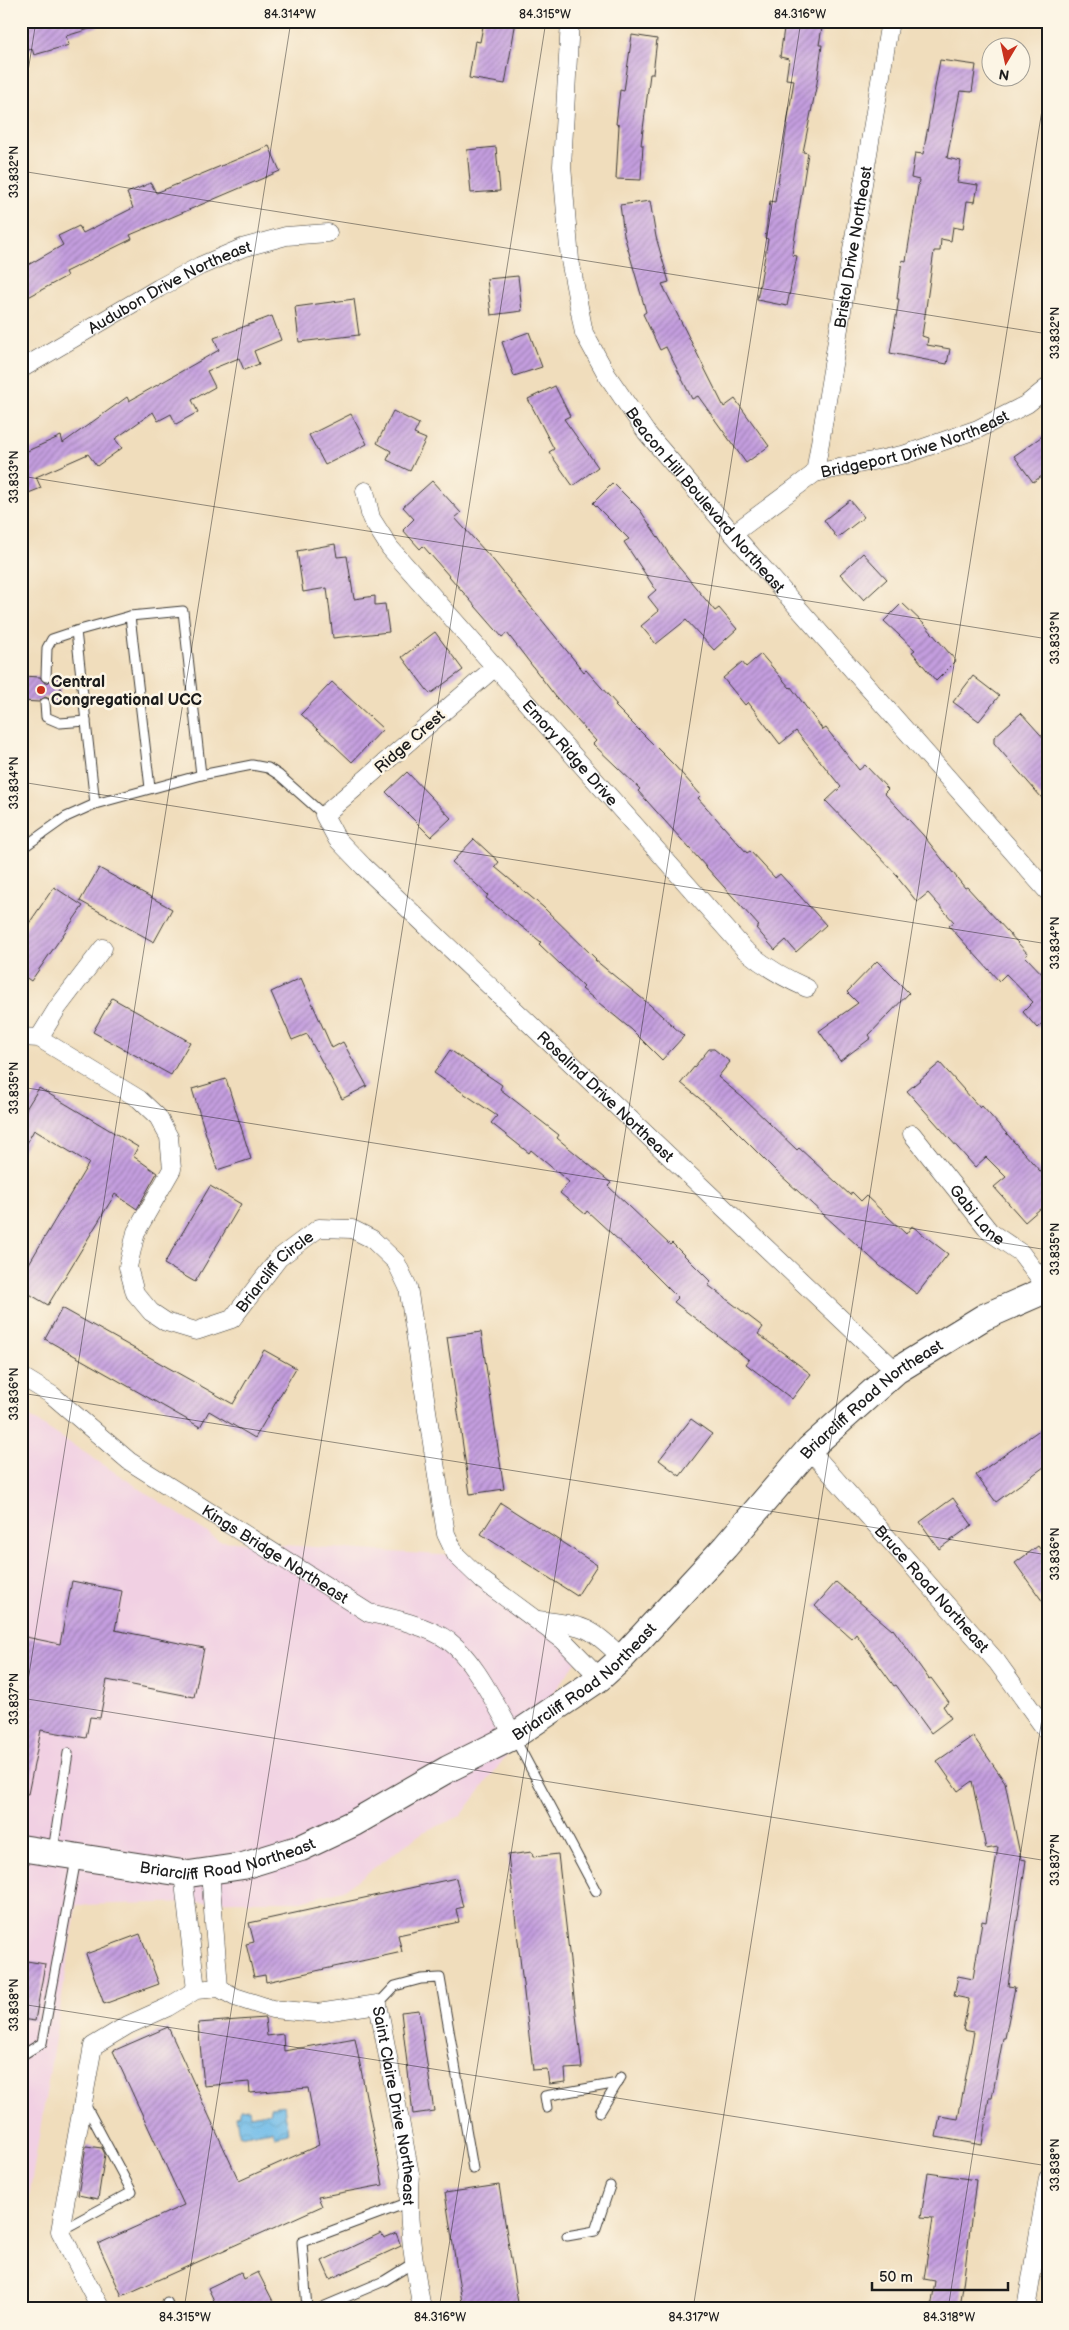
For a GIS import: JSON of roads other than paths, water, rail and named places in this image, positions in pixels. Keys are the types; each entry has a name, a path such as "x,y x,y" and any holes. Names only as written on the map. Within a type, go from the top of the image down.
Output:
{"main road":[{"name":"Briarcliff Road Northeast","path":"21,1848 183,1873 243,1866 301,1848 354,1822 448,1769 514,1736 600,1678 622,1658 725,1548 809,1449 896,1371 984,1317 1048,1289"}],"street":[{"name":"Beacon Hill Boulevard Northeast","path":"570,21 562,166 570,260 584,333 607,375 646,432 733,534 1048,892"},
{"name":"Bristol Drive Northeast","path":"815,474 890,21"},
{"name":"Audubon Drive Northeast","path":"21,369 200,266 242,248 286,236 328,233"},
{"name":"Bridgeport Drive Northeast","path":"733,534 815,474 906,454 978,429 1027,404 1048,387"},
{"name":"Emory Ridge Drive","path":"365,492 372,518 390,548 745,950 774,971 807,988"},
{"name":"Ridge Crest","path":"324,815 494,668"},
{"name":"Rosalind Drive Northeast","path":"324,815 337,838 362,866 896,1371"},
{"path":"30,1037 58,1007 104,948"},
{"name":"Briarcliff Circle","path":"30,1037 139,1100 158,1117 170,1137 172,1169 136,1232 128,1267 135,1293 151,1312 166,1322 196,1331 232,1318 279,1258 319,1228 352,1229 372,1239 396,1262 408,1287 446,1534 456,1555 482,1580 563,1640 600,1678"},
{"name":"Gabi Lane","path":"912,1134 990,1232 1021,1253 1048,1289"},
{"name":"Kings Bridge Northeast","path":"21,1376 52,1395 129,1461 369,1613 407,1622 447,1640 470,1661 514,1736"},
{"name":"Bruce Road Northeast","path":"809,1449 997,1662 1048,1733"},
{"name":"Briarcliff Circle","path":"537,1620 581,1626 598,1634 622,1658"},
{"path":"101,2309 60,2231 92,2046 128,2025 168,2007 196,1990 219,1988 210,1871"},
{"path":"183,1873 196,1990"},
{"path":"191,1949 216,1947"},
{"name":"Saint Claire Drive Northeast","path":"219,1988 235,1997 272,2009 318,2013 378,2004 410,2174 407,2203 422,2309"},
{"path":"1026,2309 1048,2178"}],"lane":[{"path":"46,677 47,648 52,639 130,616 183,611 201,774"},
{"path":"130,616 150,788"},
{"path":"76,631 96,804"},
{"path":"45,703 46,717 60,723 86,721"},
{"path":"21,849 66,817 96,804 201,774 252,765 268,768 279,775 324,815"},
{"path":"514,1736 596,1891"},
{"path":"24,2054 42,2042 64,1854 68,1752"},
{"path":"378,2004 395,1986 422,1979 440,1978 474,2169"},
{"path":"547,2108 545,2096 620,2080 600,2112"},
{"path":"60,2231 132,2192 83,2101"},
{"path":"566,2236 595,2231 610,2186"},
{"path":"307,2309 302,2242 407,2203"},
{"path":"318,2309 384,2281 414,2263"}],"water":[{"path":"284,2105 288,2133 274,2136 272,2130 239,2136 236,2116 240,2115 240,2110 249,2109 250,2116 271,2112 270,2107"}],"place":[{"name":"Central Congregational UCC","path":"41,690"}]}
